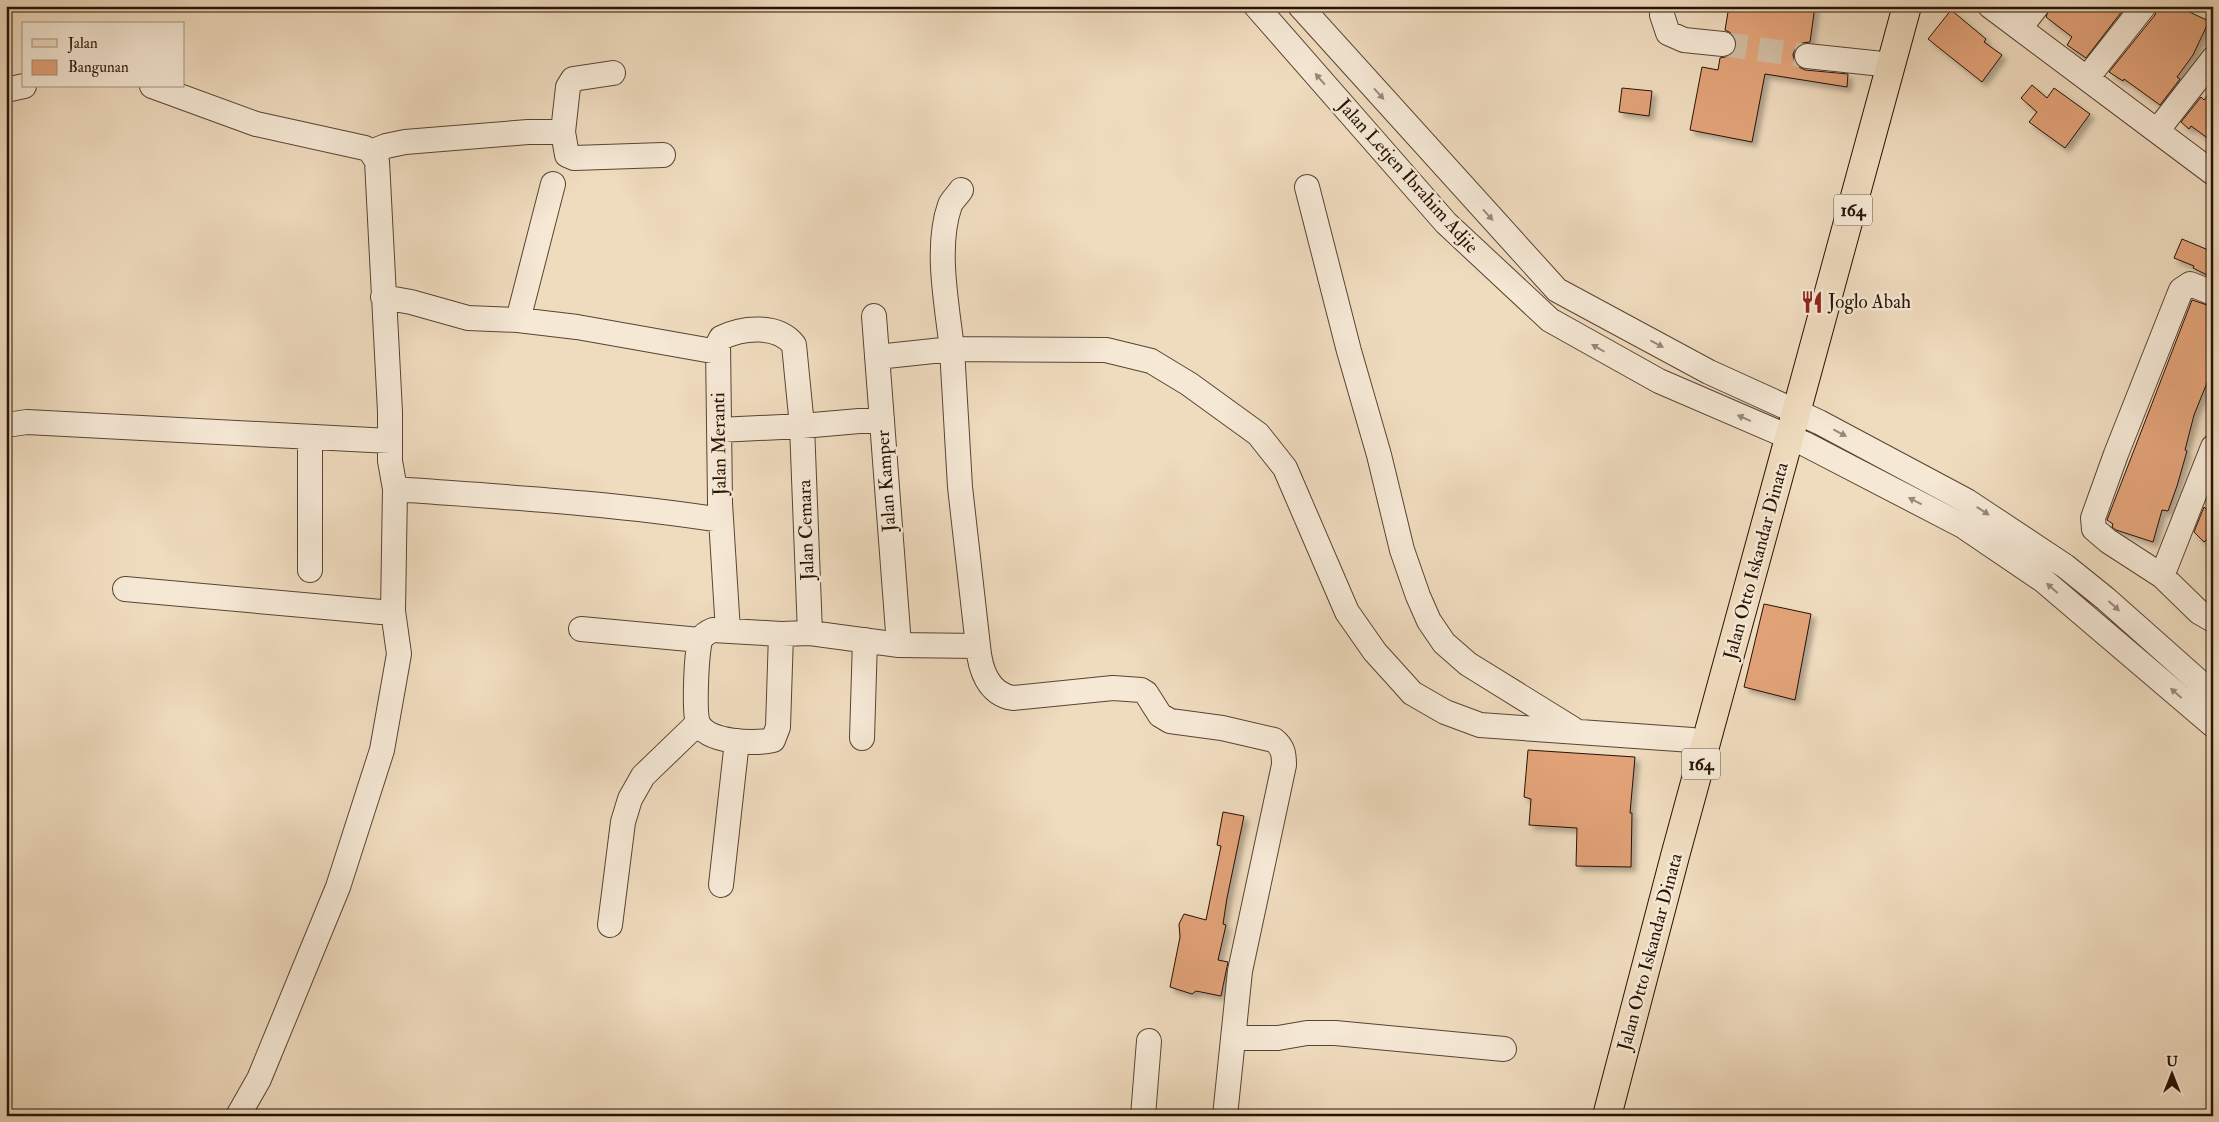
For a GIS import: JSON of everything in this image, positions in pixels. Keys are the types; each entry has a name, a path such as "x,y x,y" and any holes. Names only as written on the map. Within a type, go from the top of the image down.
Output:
{"main road":[{"name":"Jalan Otto Iskandar Dinata","path":"1607,1116 1907,6"}],"street":[{"name":"Jalan Letjen Ibrahim Adjie","path":"1256,6 1446,223 1550,320 1651,377 1816,450 1963,526 2036,576 2213,725"},
{"name":"Jalan Letjen Ibrahim Adjie","path":"1300,6 1557,290 1709,372 1819,422 1967,501 2024,537 2106,599 2213,694"},
{"path":"1663,6 1662,15 1668,33 1684,40 1722,44"},
{"path":"1990,6 2213,173"},
{"path":"2020,28 2037,6"},
{"path":"2087,78 2144,6"},
{"path":"1808,56 1892,65"},
{"path":"2157,131 2213,59"},
{"path":"613,73 573,79 568,87 563,132 567,155 574,158 663,155"},
{"path":"6,90 22,86"},
{"path":"157,88 256,124 350,144 371,152 377,161 379,174 390,441 392,476 395,489 394,611 399,654 382,750 338,887 260,1079 238,1116"},
{"path":"371,152 386,146 405,142 528,132 563,132"},
{"path":"518,320 553,184"},
{"path":"1307,187 1349,351 1379,455 1402,550 1429,621 1444,643 1468,664 1576,731"},
{"path":"962,190 951,203 946,221 943,261 952,349 960,487 979,659 985,676 995,692 1005,697 1013,698 1113,688 1141,690 1146,693 1160,715 1170,721 1222,728 1274,740 1280,745 1284,754 1284,766 1240,971 1225,1116"},
{"path":"2213,293 2190,284 2181,290 2116,454 2094,518 2094,530 2162,576 2199,612 2213,620"},
{"path":"383,297 412,302 468,318 518,320 648,338 718,352"},
{"name":"Jalan Kamper","path":"874,316 899,645"},
{"name":"Jalan Cemara","path":"718,352 720,338 738,331 778,331 794,345 802,426 810,633"},
{"path":"877,357 952,349 1106,350 1151,362 1189,384 1258,434 1285,468 1347,612 1375,652 1412,693 1445,712 1480,725 1692,740 1706,744"},
{"name":"Jalan Meranti","path":"718,352 720,520 728,631"},
{"path":"719,430 802,426 882,419"},
{"path":"6,424 27,422 390,441"},
{"path":"310,437 310,570"},
{"path":"2162,576 2208,474 2213,447"},
{"path":"395,489 662,512 720,520"},
{"path":"126,589 381,612 394,611"},
{"path":"581,629 700,640"},
{"path":"781,634 778,727 773,740 763,742 737,741 706,734 698,723 696,713 696,684 700,640 705,634 713,630 781,634 810,633 899,645 978,646"},
{"path":"862,738 865,640"},
{"path":"610,925 623,822 630,799 643,776 698,723"},
{"path":"721,885 737,741"},
{"path":"1232,1038 1278,1038 1307,1033 1335,1033 1504,1049"},
{"path":"1143,1116 1149,1041"}],"building":[{"path":"1729,6 1815,6 1810,42 1802,43 1796,48 1793,54 1794,61 1805,70 1848,74 1847,87 1765,74 1752,142 1690,130 1702,67 1718,70 1720,58 1729,56 1737,46 1735,38 1725,30"},
{"path":"2050,6 2126,6 2086,58 2067,45 2072,37 2046,17"},
{"path":"2157,6 2176,6 2209,21 2193,55 2177,77 2180,79 2160,105 2124,79 2123,81 2109,72 2155,15"},
{"path":"1951,10 1986,39 1984,42 2002,55 1982,82 1928,39"},
{"path":"2032,85 2047,98 2054,88 2090,114 2065,148 2029,122 2037,112 2021,98"},
{"path":"1622,88 1652,91 1649,116 1619,112"},
{"path":"2213,88 2213,142 2191,126 2189,129 2181,122 2201,97 2204,100"},
{"path":"2182,239 2213,252 2213,278 2193,268 2194,266 2174,258"},
{"path":"2192,300 2213,307 2213,368 2194,415 2185,450 2187,451 2177,486 2168,511 2162,510 2153,542 2116,530 2112,527 2113,524 2107,520"},
{"path":"2204,507 2213,516 2213,533 2204,542 2194,532"},
{"path":"1764,604 1811,614 1795,700 1744,687"},
{"path":"1528,750 1635,757 1630,813 1632,813 1631,867 1576,866 1577,828 1529,825 1531,799 1524,797"},
{"path":"1223,812 1244,816 1227,898 1223,924 1226,925 1218,960 1228,962 1221,996 1196,991 1192,994 1170,987 1180,937 1179,924 1184,914 1206,920 1221,846 1217,845"}],"tunnel":[{"path":"1723,44 1807,56"}],"place":[{"name":"Joglo Abah","path":"1812,302"}]}
